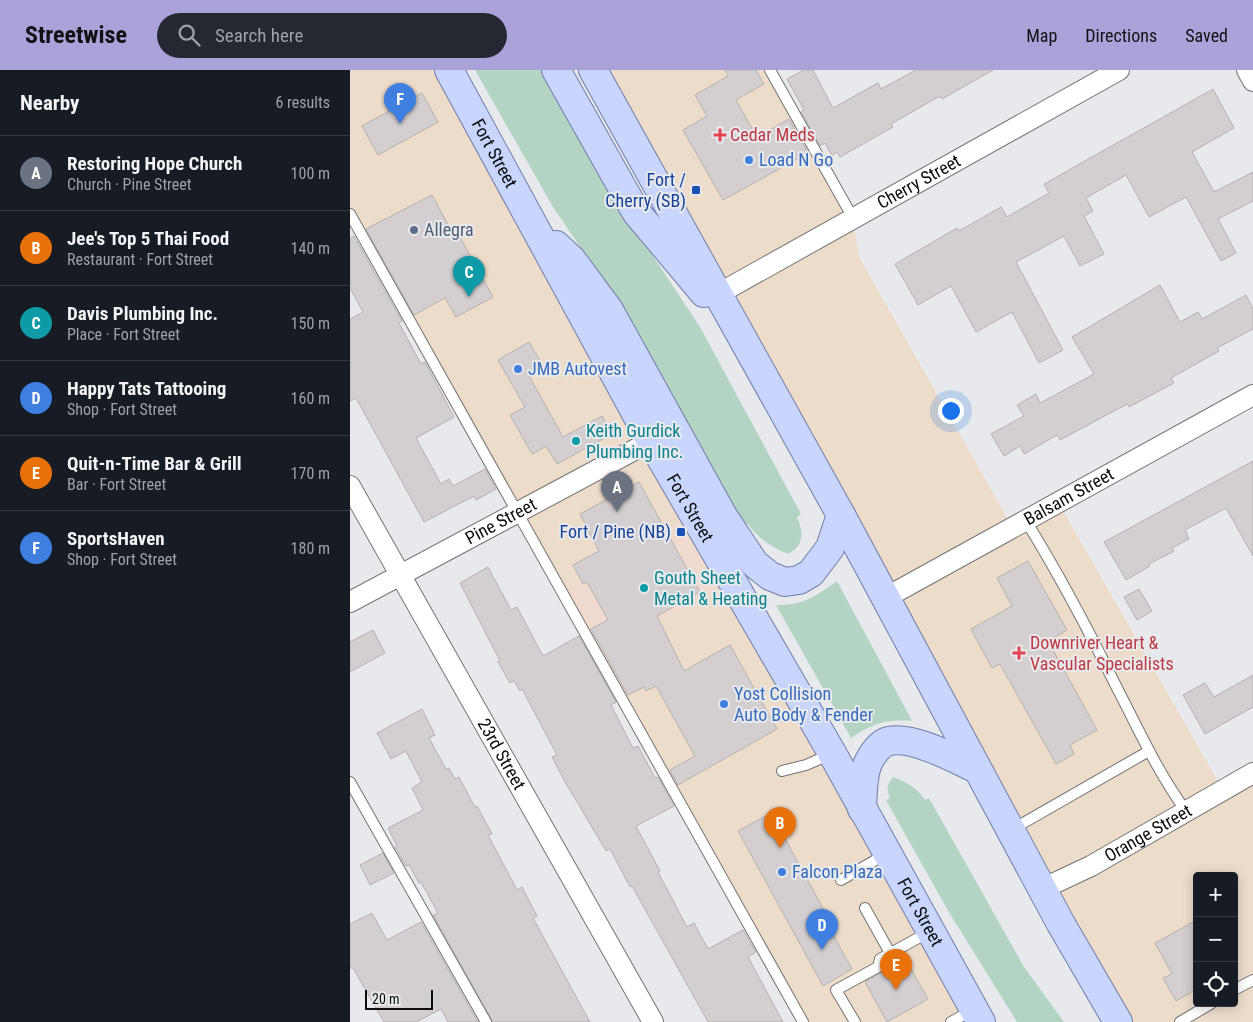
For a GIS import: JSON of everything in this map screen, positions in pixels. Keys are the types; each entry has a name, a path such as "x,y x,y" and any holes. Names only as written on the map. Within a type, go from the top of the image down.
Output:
{"main road":[{"name":"Fort Street","path":"449,70 651,441 832,753 887,853 930,932 969,1018"},
{"path":"556,70 636,212 746,342"},
{"path":"593,70 746,342 1042,889 1118,1022"},
{"path":"533,224 572,260 609,310 723,516 755,564 770,576 785,582 805,577 820,564 830,548 841,515"},
{"path":"862,809 868,764 877,749 888,741 900,740 919,744 978,769"}],"street":[{"name":"Cherry Street","path":"718,294 1118,70"},
{"path":"1247,70 1253,81"},
{"name":"Balsam Street","path":"885,598 1253,396"},
{"name":"Pine Street","path":"350,602 651,441"},
{"name":"23rd Street","path":"350,486 653,1022"},
{"name":"Orange Street","path":"1042,889 1091,866 1253,773"}],"lane":[{"path":"770,70 852,218"},
{"path":"350,214 803,1022"},
{"path":"1026,521 1065,585 1171,791 1186,811"},
{"path":"1010,830 1149,751"},
{"path":"782,771 806,766 832,753"},
{"path":"350,782 486,1022"},
{"path":"841,880 887,853"},
{"path":"865,908 890,953"},
{"path":"855,1022 836,990 878,967 880,959 930,932"},
{"path":"1238,988 1253,980"},
{"path":"1180,1022 1205,1007"}],"shaded area":[{"path":"350,70 449,70 981,1022 803,1022 350,214"},
{"path":"593,70 770,70 853,218 859,257 1013,528 1059,504 1223,790 1253,773 1253,1022 1118,1022"},
{"path":"694,516 733,584 597,655 562,591"}],"green space":[{"path":"475,70 545,70 628,218 700,327 801,514 797,517 801,528 800,543 793,551 788,554 782,552 761,538 748,524 741,526 615,298 553,207"},
{"path":"837,581 912,721 880,723 851,738 776,605 802,602 822,592"},
{"path":"893,777 911,786 925,800 929,798 1024,967 1064,1022 1017,1022 947,909 886,800 890,798 888,787"}],"building":[{"path":"725,70 756,70 764,84 736,100 757,137 789,119 808,153 723,200 683,130 707,116 695,95 728,76"},
{"path":"804,70 813,70 833,108 878,83 881,89 916,70 993,70 942,99 940,96 891,124 893,127 840,157 837,152 832,156 825,143 820,146 801,112 804,110 787,79"},
{"path":"1213,89 1234,128 1192,152 1214,192 1253,172 1253,201 1218,219 1236,253 1221,261 1186,197 1149,217 1126,175 1086,198 1093,211 1084,216 1104,254 1080,266 1064,236 1016,262 1063,350 1039,363 1012,312 976,332 951,286 918,305 895,264 957,228 959,231 1001,207 1007,217 1049,193 1044,184"},
{"path":"422,93 438,122 378,155 362,126"},
{"path":"432,195 453,234 457,232 493,297 456,317 445,298 414,315 366,229"},
{"path":"354,236 402,321 399,323 421,364 425,362 454,417 416,438 441,484 449,479 453,486 485,469 496,489 476,500 474,496 424,522 356,398 350,401 350,319 363,312 350,288 350,238"},
{"path":"1160,285 1180,322 1198,312 1202,319 1246,295 1253,309 1253,329 1217,348 1219,351 1171,378 1174,383 1129,407 1127,404 1060,440 1057,435 1024,454 1020,446 1004,456 991,434 1024,416 1017,405 1036,394 1040,403 1094,374 1072,337"},
{"path":"529,342 542,364 527,372 563,437 602,416 612,434 557,464 546,446 532,454 510,415 525,407 498,360"},
{"path":"1253,461 1253,556 1226,508 1185,530 1189,539 1172,548 1174,551 1149,564 1150,566 1126,580 1104,542"},
{"path":"639,482 700,592 657,616 684,671 730,645 777,729 678,785 670,770 695,756 656,686 646,691 644,687 628,695 591,629 608,620 587,582 583,584 573,565 599,551 580,514"},
{"name":"Downriver Heart & Vascular Specialists","path":"1028,561 1067,630 1048,641 1097,730 1070,745 1074,754 1056,764 1000,664 992,668 971,629 1012,606 997,578"},
{"path":"488,567 511,610 517,607 543,656 579,636 616,702 611,705 633,748 638,746 655,778 658,777 674,806 636,826 687,927 694,923 708,949 743,930 756,952 748,957 783,1022 708,1022 610,849 606,851 564,780 552,757 557,755 522,689 520,691 514,681 510,683 498,662 500,661 460,583"},
{"path":"1139,589 1152,611 1137,620 1124,597"},
{"path":"373,630 385,653 350,672 350,642"},
{"path":"1253,675 1253,707 1205,734 1183,695 1205,683 1214,697"},
{"path":"422,709 435,735 429,738 446,769 449,768 455,779 459,777 475,807 477,806 492,834 488,835 517,890 522,887 537,916 533,918 590,1022 493,1022 433,915 438,913 421,882 419,883 409,865 406,866 395,847 397,846 388,828 423,810 412,788 422,782 406,751 391,759 377,733"},
{"name":"Falcon Plaza","path":"771,813 825,912 822,915 852,969 823,986 738,831"},
{"path":"383,853 394,873 370,885 360,865"},
{"path":"372,913 387,940 421,922 478,1022 448,1022 441,1009 416,1022 384,1022 353,968 350,968 350,924"},
{"path":"1193,922 1193,991 1176,1001 1163,978 1172,974 1155,943"},
{"path":"905,958 928,999 887,1022 865,982"}],"place":[{"name":"SportsHaven","path":"400,124"},
{"name":"Cedar Meds","path":"720,135"},
{"name":"Load N Go","path":"749,160"},
{"name":"Fort / Cherry (SB)","path":"696,190"},
{"name":"Allegra","path":"414,230"},
{"name":"Davis Plumbing Inc.","path":"469,297"},
{"name":"JMB Autovest","path":"518,369"},
{"name":"Keith Gurdick Plumbing Inc.","path":"576,441"},
{"name":"Restoring Hope Church","path":"617,512"},
{"name":"Fort / Pine (NB)","path":"681,532"},
{"name":"Gouth Sheet Metal & Heating","path":"644,588"},
{"name":"Downriver Heart & Vascular Specialists","path":"1019,653"},
{"name":"Yost Collision Auto Body & Fender","path":"724,704"},
{"name":"Jee's Top 5 Thai Food","path":"780,848"},
{"name":"Falcon Plaza","path":"782,872"},
{"name":"Happy Tats Tattooing","path":"822,950"},
{"name":"Quit-n-Time Bar & Grill","path":"896,990"}]}
